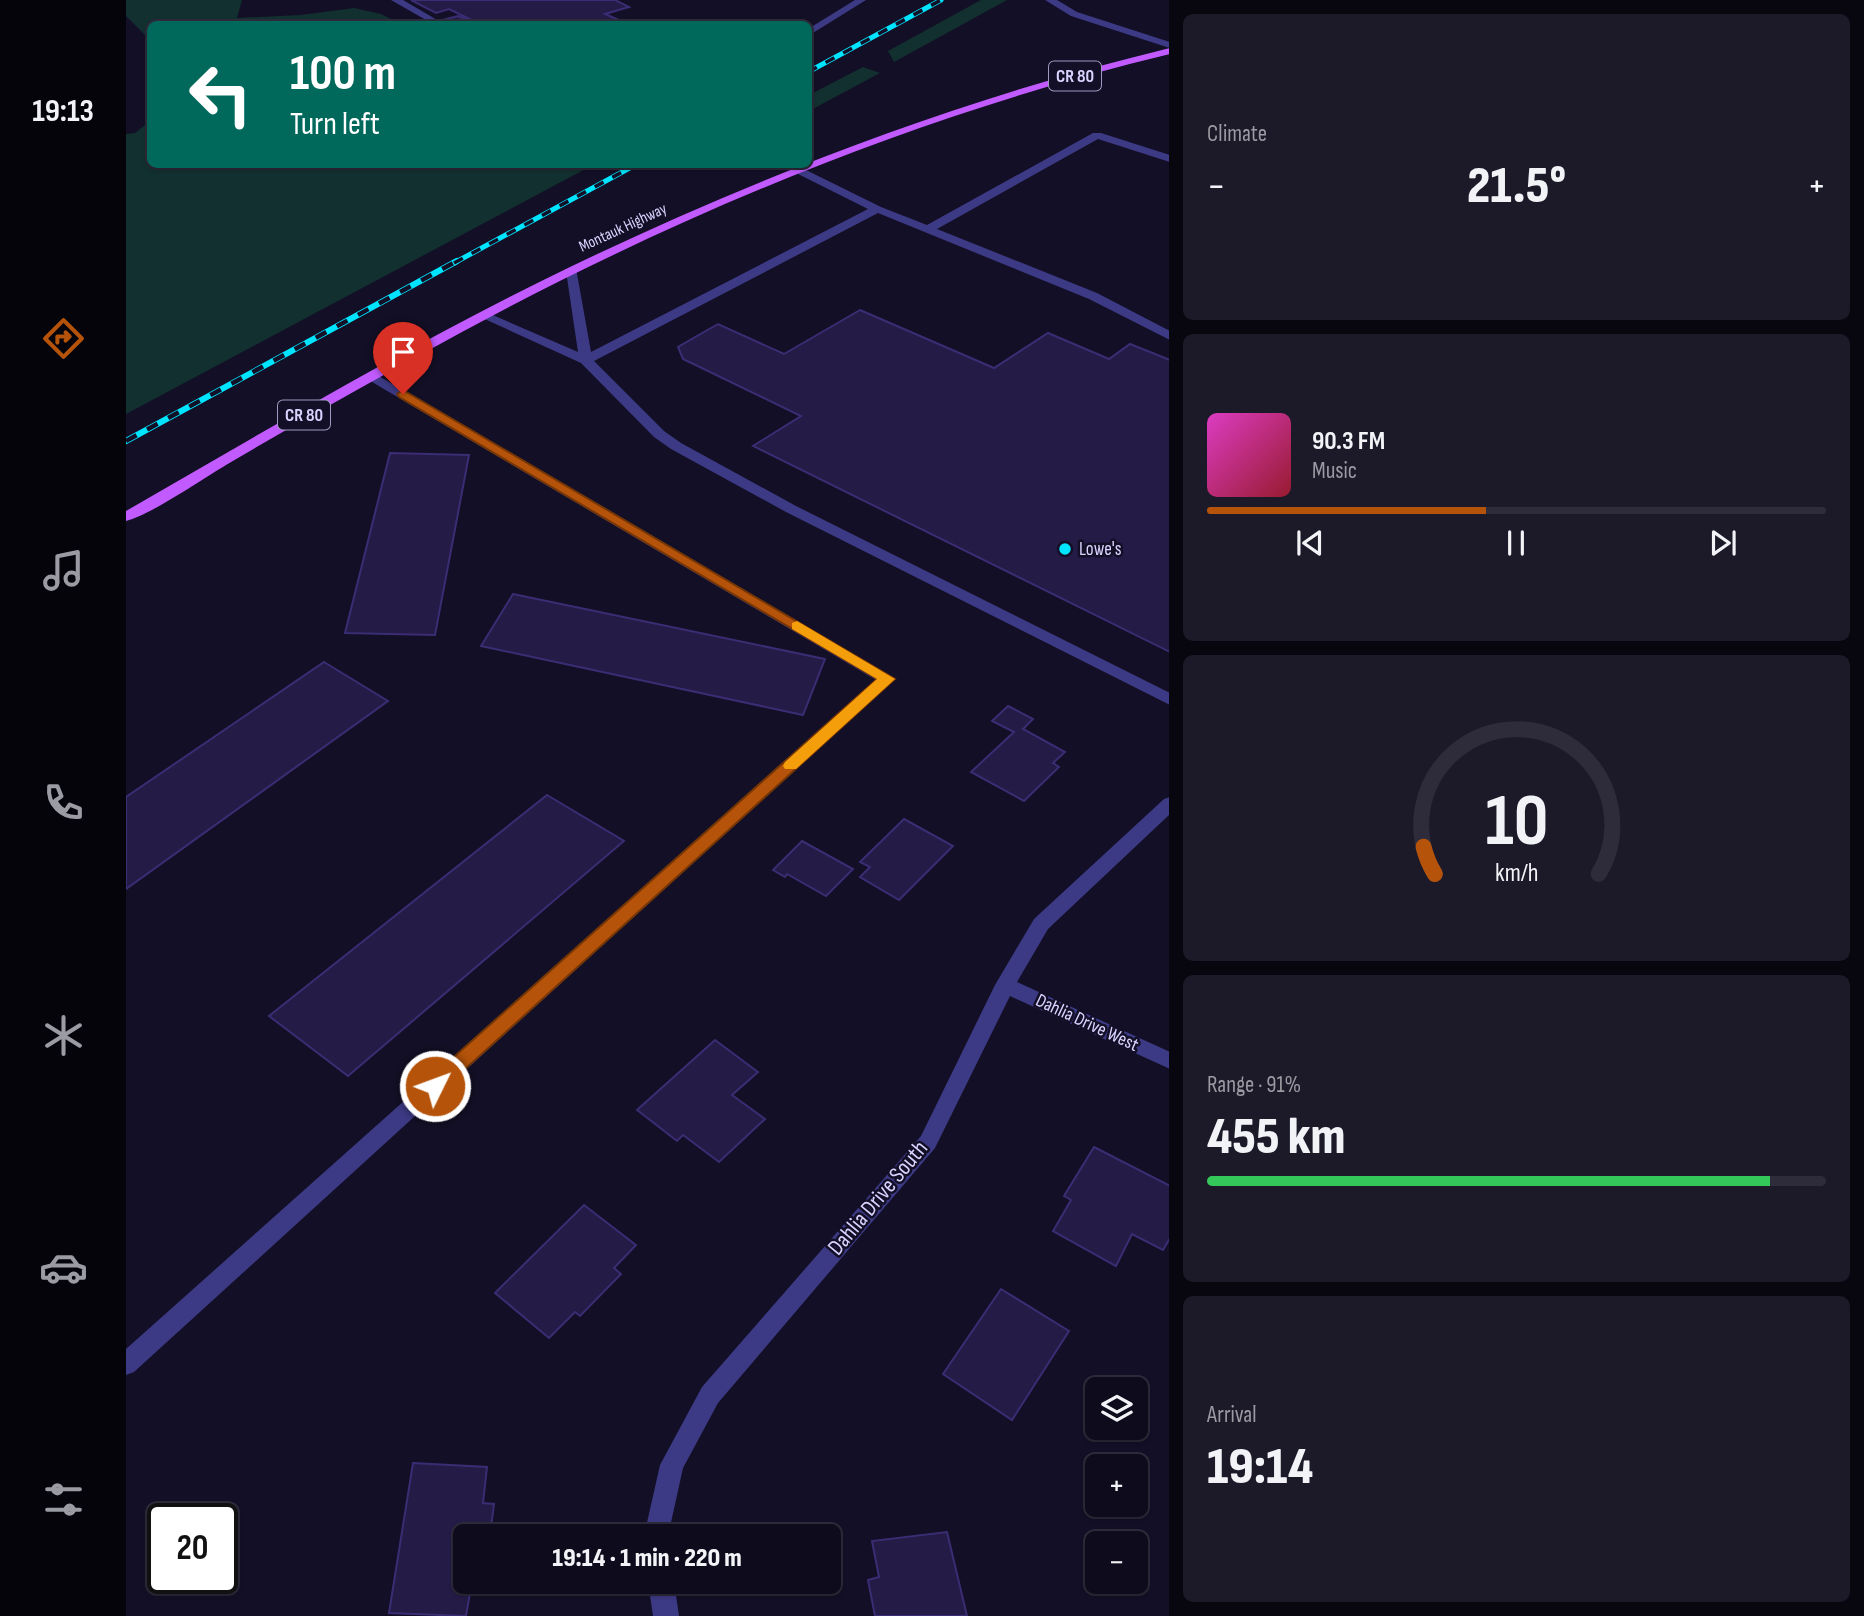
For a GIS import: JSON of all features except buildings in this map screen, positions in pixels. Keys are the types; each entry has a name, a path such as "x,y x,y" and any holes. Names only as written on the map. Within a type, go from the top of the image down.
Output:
{"main road":[{"name":"Montauk Highway","path":"812,167 1011,95 1169,51"},
{"name":"Montauk Highway","path":"126,517 484,316 572,271 808,168"}],"street":[{"path":"396,0 434,21"},
{"path":"812,31 861,0"},
{"path":"1050,0 1074,14 1169,45"},
{"path":"927,230 1097,135 1169,159"},
{"path":"800,171 877,209 1093,296 1169,335"},
{"path":"586,360 877,209"},
{"path":"572,271 586,360"},
{"path":"484,316 586,360 659,434 676,446 791,509 1169,700"},
{"path":"126,1364 887,679 373,376"},
{"name":"Dahlia Drive South","path":"659,1524 672,1465 710,1395 928,1142 1005,985 1041,924 1169,803"},
{"name":"Dahlia Drive West","path":"1005,985 1169,1061"},
{"path":"663,1594 666,1616"}],"green space":[{"path":"126,0 242,0 237,18 301,15 354,8 381,14 395,21 147,21 147,37 126,16"},
{"path":"981,0 1007,0 894,62 888,51"},
{"path":"863,67 880,73 812,109 812,93"},
{"path":"147,123 147,168 587,168 126,414 126,134 135,133"}],"railway":[{"path":"812,70 941,0"},
{"path":"454,263 630,168"},
{"path":"126,441 457,261"}],"slow traffic":[{"path":"791,766 887,679 797,626"}],"place":[{"name":"Lowe's","path":"1065,549"}],"route":[{"path":"403,394 887,679 435,1086"}]}
